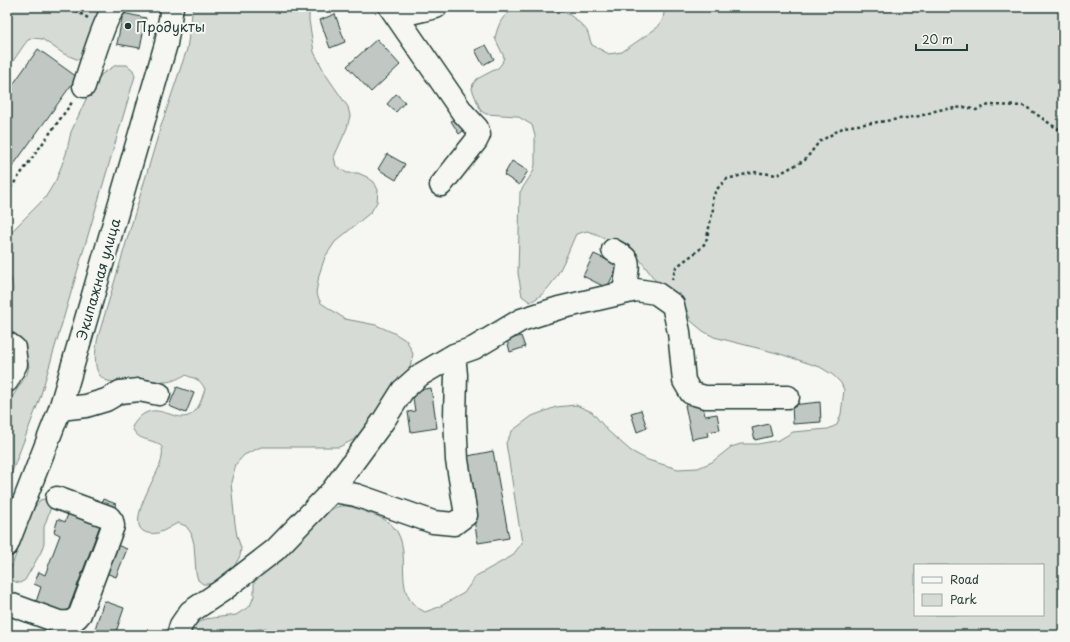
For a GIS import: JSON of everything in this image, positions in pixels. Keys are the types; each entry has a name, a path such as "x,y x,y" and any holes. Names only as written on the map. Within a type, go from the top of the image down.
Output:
{"main road":[{"path":"84,86 104,28 112,9 115,7"},
{"name":"Экипажная улица","path":"7,545 60,409 166,44 172,7"},
{"path":"436,7 393,12 463,113 477,128 479,134 476,141 441,185"},
{"path":"613,250 627,259 629,263 624,292"},
{"path":"178,635 181,624 190,612 223,590 276,550 332,491 384,420 403,390 420,375 454,355 474,348 521,320 559,308 624,292 636,290 656,293 672,305 679,332 684,381 691,393 705,397 788,397"},
{"path":"7,343 14,348 16,364 7,381"},
{"path":"332,491 356,495 434,522 454,524 466,515 457,460 455,417 456,375 454,355"},
{"path":"60,409 86,406 106,400 120,392 139,390 159,394"},
{"path":"7,603 59,622 67,623 75,621 80,614 112,526 112,521 109,517 57,498"}],"path":[{"path":"7,193 84,86"},
{"path":"671,282 676,267 699,250 706,242 713,209 712,200 716,190 727,179 754,172 777,175 805,160 819,142 844,127 920,116 938,110 965,107 976,110 988,105 1025,106 1056,128 1063,130"}],"green space":[{"path":"7,7 104,7 83,59 79,60 64,54 42,39 33,38 28,40 7,70"},
{"path":"193,7 309,7 309,20 314,52 326,75 348,107 350,116 347,128 334,157 336,166 347,173 358,173 367,177 374,182 378,190 377,202 371,212 335,242 325,257 319,275 316,293 321,303 345,319 376,325 407,341 413,354 410,367 376,416 359,437 339,447 261,447 244,455 236,464 231,482 235,524 241,548 240,556 229,574 212,584 203,584 198,580 196,573 194,544 191,533 186,526 178,523 161,532 152,534 143,531 139,526 140,509 160,465 162,447 154,442 141,438 132,427 141,416 149,412 158,411 183,417 191,415 198,407 205,389 199,381 185,375 173,381 165,382 141,379 113,382 106,380 97,371 95,357 98,337 160,129 187,49"},
{"path":"665,7 1063,7 1063,635 274,635 266,628 253,630 250,635 187,635 191,626 205,619 236,615 250,606 254,596 254,583 257,574 323,515 333,508 342,506 351,507 379,517 388,522 397,532 402,543 404,582 407,594 413,604 425,612 439,607 464,593 476,576 512,556 522,543 506,443 512,431 532,416 556,407 576,405 592,412 608,431 631,451 648,460 678,469 698,468 712,462 731,447 741,444 758,444 779,440 793,432 828,429 837,425 841,414 844,390 841,383 833,375 820,367 777,353 714,337 703,331 691,321 683,301 658,284 635,253 596,234 587,231 576,234 553,282 539,297 530,302 522,296 518,273 520,192 533,172 535,165 535,136 532,125 517,116 486,114 481,111 472,89 473,84 477,79 498,68 502,63 504,57 495,38 501,21 505,15 510,12 523,9 546,9 565,13 570,15 586,29 592,45 609,54 622,52 658,27 663,19"},
{"path":"116,65 127,65 133,70 135,76 39,401 7,485 7,409 9,402 27,374 29,366 21,345 10,334 7,328 7,306 13,290 12,281 7,270 8,236 45,198 56,180 66,154 71,132 92,86 102,74"},
{"path":"44,499 49,502 51,507 44,527 44,543 41,552 25,580 20,583 15,582 11,578 11,568 32,511 40,500"}],"building":[{"path":"123,13 146,18 140,48 117,44"},
{"path":"335,14 345,42 330,48 320,20"},
{"path":"377,39 400,65 371,92 347,66"},
{"path":"486,45 494,59 483,65 475,50"},
{"path":"38,49 77,77 7,174 7,93"},
{"path":"396,94 405,102 396,112 387,104"},
{"path":"458,117 466,129 459,134 451,121"},
{"path":"387,154 405,164 396,180 378,169"},
{"path":"512,161 528,171 519,185 504,175"},
{"path":"594,254 618,265 607,288 583,276"},
{"path":"521,336 525,347 510,352 507,340"},
{"path":"177,387 194,393 186,413 169,406"},
{"path":"431,388 437,428 411,432 408,412 415,411 412,391"},
{"path":"702,402 705,416 717,414 720,430 707,432 708,436 692,439 685,405"},
{"path":"820,402 821,422 793,424 792,405"},
{"path":"641,410 647,428 637,432 631,413"},
{"path":"769,424 772,436 755,440 752,428"},
{"path":"493,451 509,538 478,543 463,457"},
{"path":"103,499 116,504 112,513 100,508"},
{"path":"70,509 102,520 67,613 36,602 41,587 34,584 39,572 45,575 60,535 54,532 58,519 65,522"},
{"path":"112,543 127,549 116,577 101,571"},
{"path":"104,601 124,608 115,635 93,635"}],"place":[{"name":"Продукты","path":"128,26"}]}
